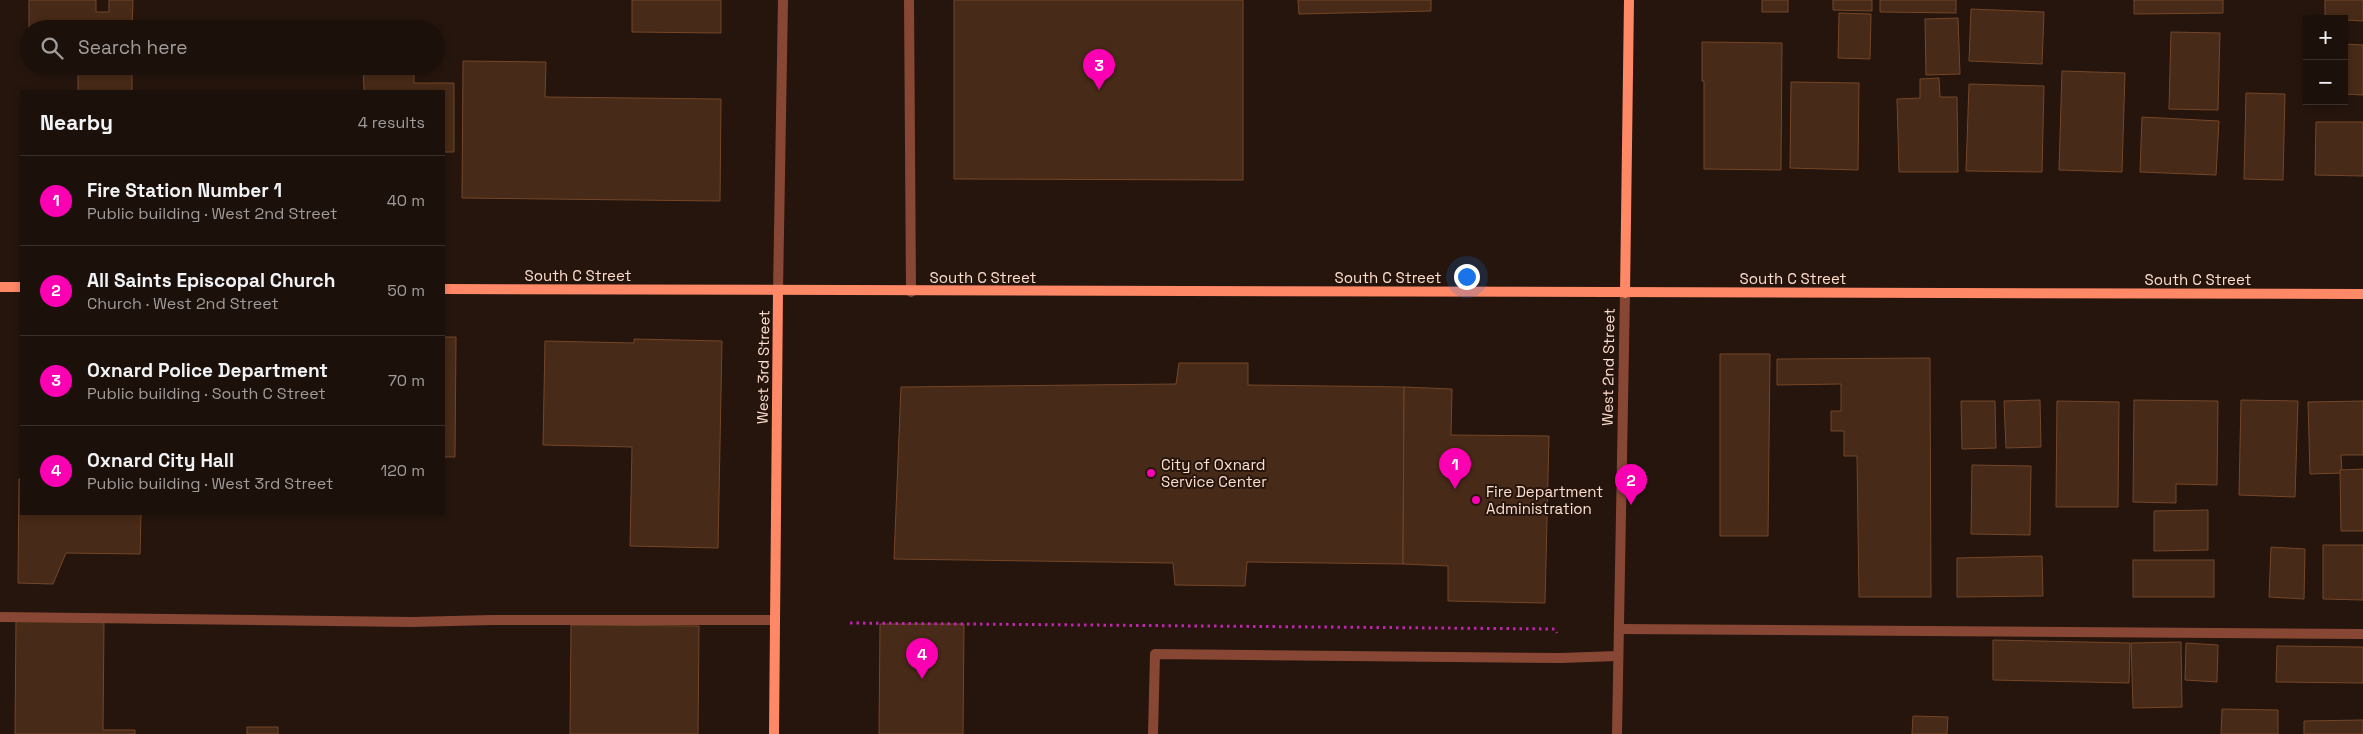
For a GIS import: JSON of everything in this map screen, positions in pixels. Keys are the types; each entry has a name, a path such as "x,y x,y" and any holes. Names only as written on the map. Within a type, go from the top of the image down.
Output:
{"street":[{"name":"West 3rd Street","path":"774,734 783,0"},
{"path":"909,0 911,292"},
{"name":"West 2nd Street","path":"1617,734 1630,0"},
{"path":"0,287 20,287"},
{"name":"South C Street","path":"445,289 911,292 2363,294"},
{"path":"0,617 402,622 492,620 775,620"},
{"path":"1618,629 2363,634"},
{"path":"1153,734 1155,654 1561,658 1617,656"}],"building":[{"path":"29,0 96,0 96,12 109,12 109,0 133,0 132,20 29,20"},
{"path":"632,0 721,0 721,33 632,32"},
{"path":"954,0 1243,0 1243,180 954,179"},
{"path":"1298,0 1431,0 1431,11 1299,14"},
{"path":"1762,0 1788,0 1788,12 1762,12"},
{"path":"1833,0 1872,0 1872,11 1833,10"},
{"path":"1880,0 1956,0 1956,13 1880,12"},
{"path":"2134,0 2223,0 2223,13 2134,14"},
{"path":"2325,0 2363,0 2363,21 2348,20 2348,15 2325,15"},
{"path":"1971,9 2044,12 2042,64 1969,61"},
{"path":"1839,13 1871,14 1870,59 1838,58"},
{"path":"1958,18 1960,74 1926,75 1925,19"},
{"path":"2171,32 2220,33 2218,110 2169,109"},
{"path":"1702,42 1782,43 1781,170 1704,169"},
{"path":"2348,44 2363,45 2363,95 2348,94"},
{"path":"463,61 546,62 545,97 721,99 720,201 462,198"},
{"path":"2062,71 2125,73 2122,172 2059,170"},
{"path":"78,75 132,75 132,90 78,90"},
{"path":"363,75 414,75 414,83 454,83 454,152 445,152 445,90 364,90"},
{"path":"1939,78 1940,97 1957,97 1958,172 1899,172 1897,99 1920,98 1920,79"},
{"path":"1791,82 1859,83 1858,170 1790,168"},
{"path":"1969,84 2044,86 2042,172 1966,171"},
{"path":"2246,93 2285,94 2283,180 2244,179"},
{"path":"2142,117 2219,121 2216,175 2140,172"},
{"path":"2316,122 2363,122 2363,176 2315,175"},
{"path":"445,337 456,337 455,457 445,457"},
{"path":"634,339 722,341 718,548 630,546 632,447 543,445 545,341 634,343"},
{"path":"1720,354 1770,354 1768,536 1720,536"},
{"path":"1930,358 1931,597 1859,597 1857,456 1844,456 1844,431 1831,431 1831,411 1841,411 1841,384 1777,385 1777,359"},
{"name":"City of Oxnard Service Center","path":"1179,363 1248,363 1248,385 1404,387 1403,564 1247,562 1245,586 1175,585 1173,563 894,559 901,387 1176,384"},
{"name":"Fire Department Administration","path":"1404,387 1452,389 1451,435 1549,436 1545,603 1448,601 1448,566 1403,564"},
{"path":"2040,400 2041,447 2006,448 2004,401"},
{"path":"2134,400 2218,401 2217,485 2176,484 2176,503 2133,502"},
{"path":"2241,400 2298,401 2295,497 2239,495"},
{"path":"1961,401 1995,401 1996,448 1962,449"},
{"path":"2057,401 2119,402 2118,507 2056,507"},
{"path":"2363,401 2363,455 2341,455 2342,473 2310,474 2308,402"},
{"path":"1972,465 2031,466 2030,535 1971,534"},
{"path":"2363,469 2363,531 2341,531 2340,470"},
{"path":"19,479 20,515 141,515 140,554 66,553 53,584 18,583"},
{"path":"2208,510 2208,550 2154,551 2154,511"},
{"path":"2323,545 2363,545 2363,600 2323,599"},
{"path":"2271,547 2305,549 2304,599 2269,597"},
{"path":"2042,556 2043,596 1957,597 1957,558"},
{"path":"2133,560 2214,560 2214,597 2133,597"},
{"path":"16,620 104,621 103,730 135,730 135,734 15,734"},
{"path":"880,624 964,624 963,734 879,734"},
{"path":"571,625 699,626 698,734 570,734"},
{"path":"1993,640 2130,643 2129,683 1993,680"},
{"path":"2181,642 2182,707 2133,708 2131,643"},
{"path":"2186,643 2218,645 2217,682 2185,680"},
{"path":"2277,646 2363,647 2363,683 2276,682"},
{"path":"2222,709 2278,710 2278,734 2221,734"},
{"path":"1913,716 1948,717 1947,734 1912,734"},
{"path":"2363,720 2363,734 2304,734 2304,721"},
{"path":"247,727 278,727 278,734 247,734"}],"place":[{"name":"Oxnard Police Department","path":"1099,90"},
{"name":"City of Oxnard Service Center","path":"1151,473"},
{"name":"Fire Station Number 1","path":"1455,489"},
{"name":"Fire Department Administration","path":"1476,500"},
{"name":"All Saints Episcopal Church","path":"1631,505"},
{"name":"Oxnard City Hall","path":"922,679"}]}
